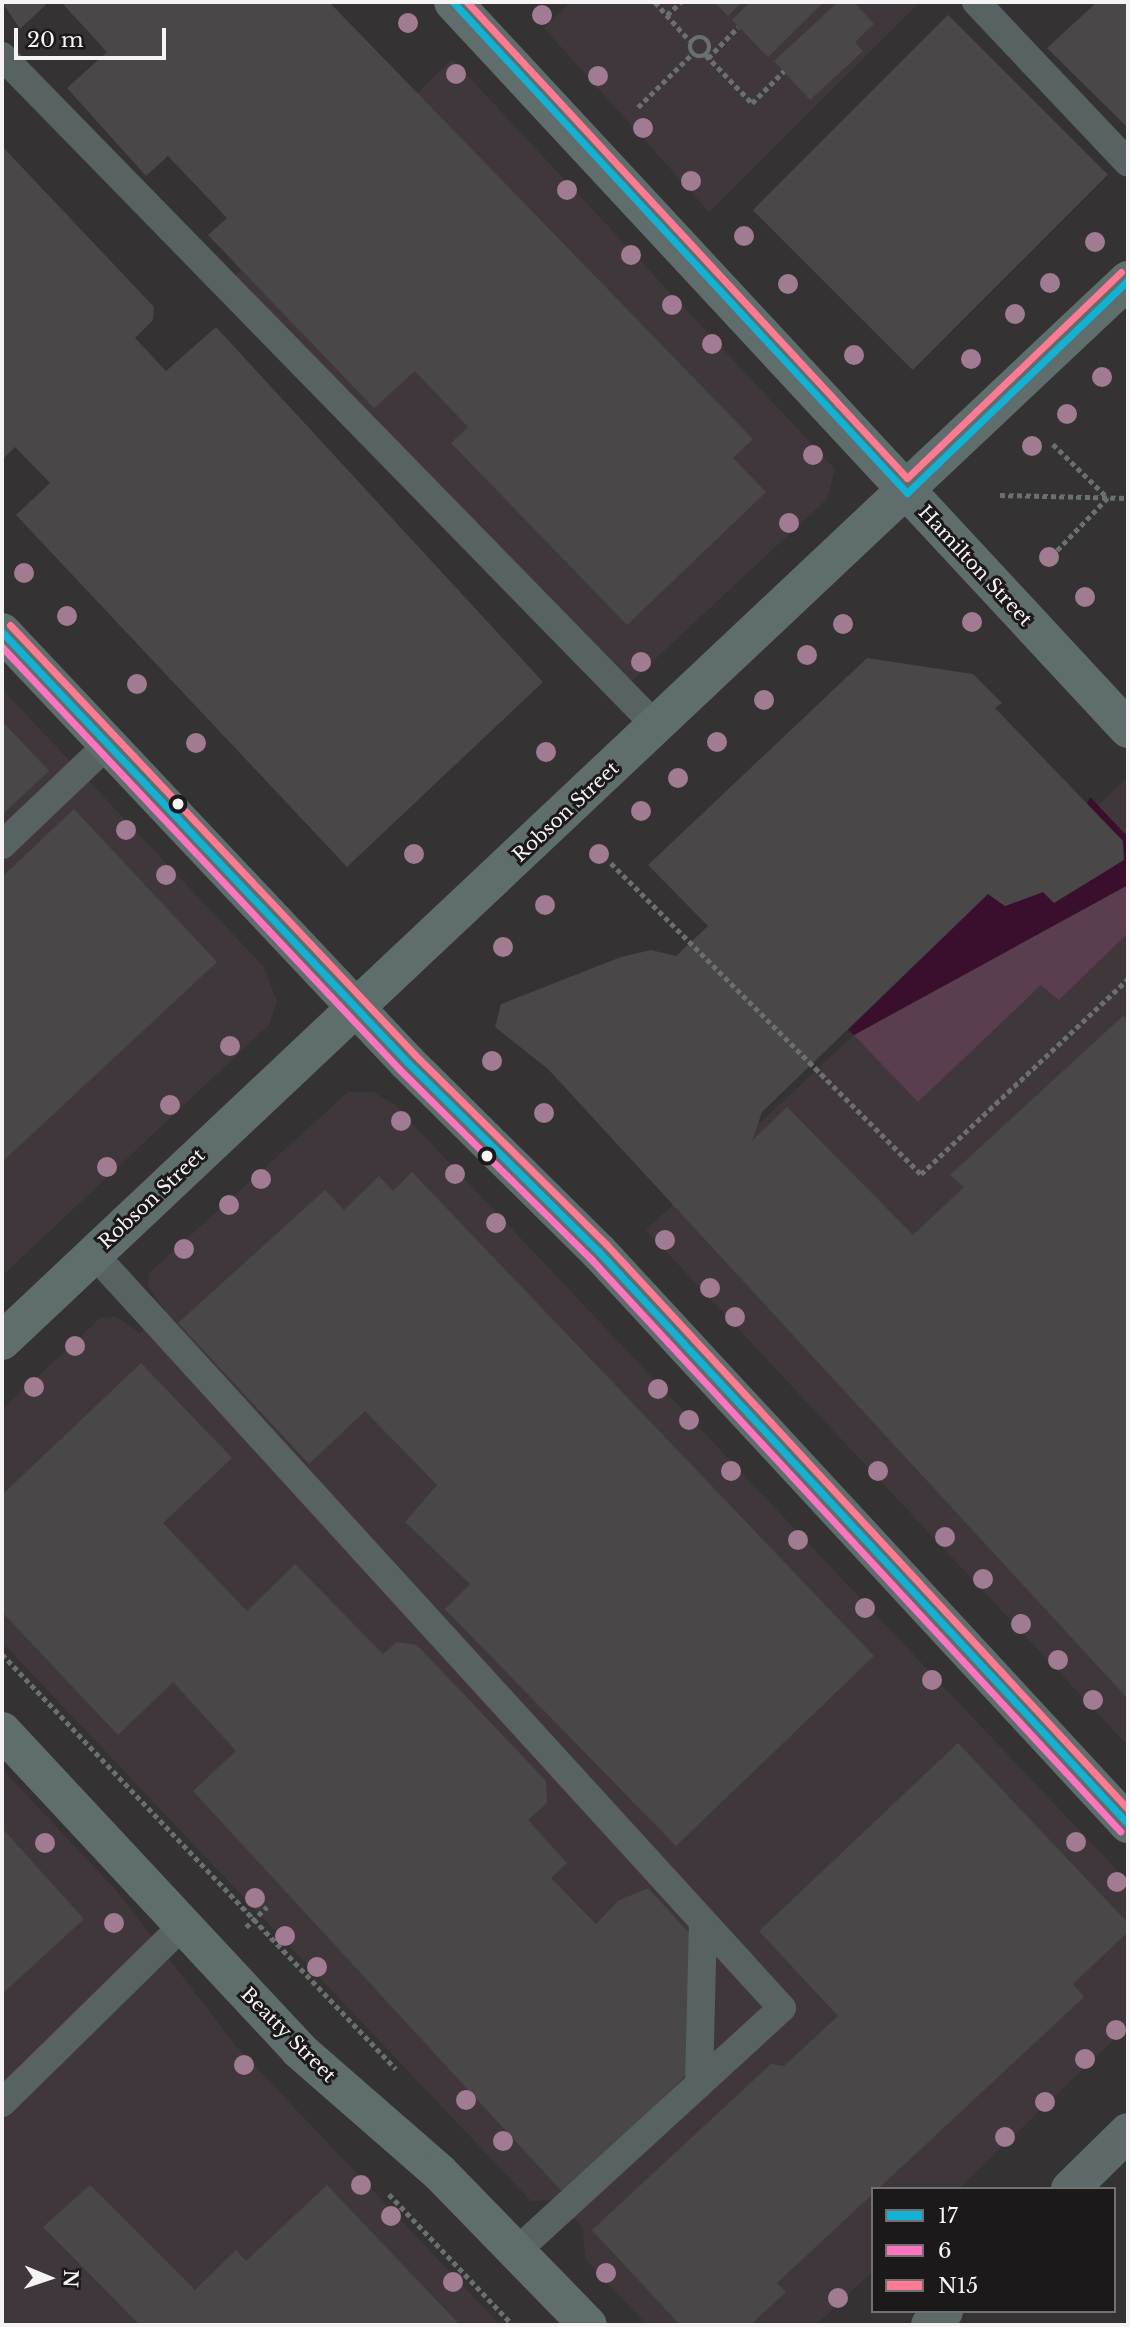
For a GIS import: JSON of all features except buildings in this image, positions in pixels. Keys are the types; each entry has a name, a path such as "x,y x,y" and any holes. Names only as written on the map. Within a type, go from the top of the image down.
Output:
{"main road":[{"path":"1072,2187 1128,2132"}],"street":[{"name":"Hamilton Street","path":"453,2 1128,729"},
{"name":"Robson Street","path":"2,1341 907,493 1128,280"},
{"path":"2,632 359,1009 598,1251 1128,1825"},
{"name":"Beatty Street","path":"2,1731 299,2050 440,2173 588,2325"}],"lane":[{"path":"976,2 1128,163"},
{"path":"2,55 656,726"},
{"path":"2,845 108,744"},
{"path":"93,1253 782,2008 517,2251"},
{"path":"699,2084 703,1922"},
{"path":"2,2104 182,1926"}],"path":[{"path":"655,2 690,41 692,54"},
{"path":"667,15 681,2"},
{"path":"707,57 738,27"},
{"path":"690,41 706,38 707,57"},
{"path":"692,54 707,57 752,103 784,71"},
{"path":"638,107 692,54"},
{"path":"1053,444 1108,498"},
{"path":"1000,495 1128,498"},
{"path":"1056,552 1108,498"},
{"path":"611,863 921,1174 1128,979"},
{"path":"2,1654 405,2080"},
{"path":"246,1928 267,1907"}],"shaded area":[{"path":"571,2 920,2 709,212 544,28"},
{"path":"452,59 835,469 827,499 621,691 226,285"},
{"path":"2,689 263,966 277,1001 269,1025 2,1276"},
{"path":"1128,777 1128,1746 646,1230"},
{"path":"1090,797 1128,837 1128,885 854,1035 848,1030 988,894 1005,906 1043,892"},
{"path":"1128,885 1128,933 1059,1000 1041,985 918,1102 854,1035"},
{"path":"348,1092 373,1092 395,1105 1128,1882 1128,2026 960,2187 871,2187 871,2273 816,2325 647,2325 585,2259 583,2228 557,2200 531,2201 2,1642 2,1410 100,1318 115,1316 140,1333 164,1310 148,1285 149,1273"},
{"path":"2,1769 115,1889 236,2046 500,2325 2,2325"}],"transit line":[{"name":"17","path":"453,2 907,493"},
{"name":"N15","path":"467,2 907,478 1121,272"},
{"name":"17","path":"907,493 1128,280"},
{"name":"N15","path":"10,625 415,1055 606,1244 1128,1809"},
{"name":"17","path":"2,632 407,1062 598,1251 1128,1824"},
{"name":"6","path":"2,647 399,1069 590,1258 1120,1831"}]}
